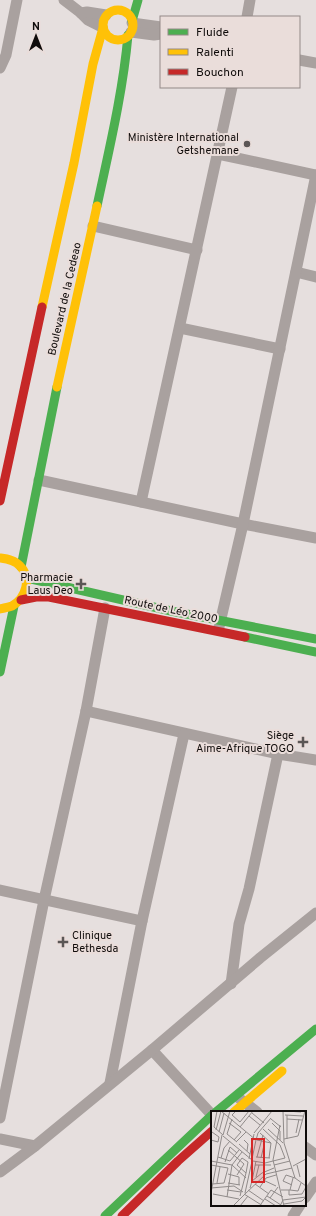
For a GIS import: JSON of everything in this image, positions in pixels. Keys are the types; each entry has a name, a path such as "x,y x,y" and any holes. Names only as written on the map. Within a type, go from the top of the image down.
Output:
{"main road":[{"path":"107,14 112,11 122,10 130,16 131,28 119,40 108,37 103,28 103,21 107,14 110,0"},
{"name":"Boulevard de la Cedeao","path":"21,567 58,381 110,147 131,28 138,0"},
{"name":"Boulevard de la Cedeao","path":"0,501 93,64 103,28"},
{"path":"0,558 6,558 14,561 21,567 27,578 25,593 18,603 0,672"},
{"name":"Route de Léo 2000","path":"27,578 316,652"},
{"name":"Route de Léo 2000","path":"0,609 7,609 18,603 36,597 48,597 219,627 316,639"},
{"path":"217,1111 316,1029"},
{"path":"235,1111 287,1067"},
{"path":"105,1216 211,1116"},
{"path":"122,1216 178,1161 211,1132"}],"street":[{"path":"0,68 6,54 17,0"},
{"path":"64,0 88,20 103,28"},
{"path":"247,16 250,0"},
{"path":"81,13 87,12 107,14"},
{"path":"131,28 160,27"},
{"path":"131,28 154,35 160,34"},
{"path":"300,60 316,63"},
{"path":"141,502 232,88"},
{"path":"218,154 316,175 243,524 219,627"},
{"path":"93,226 197,250"},
{"path":"296,272 316,277"},
{"path":"180,328 280,349"},
{"path":"39,480 243,524 316,538"},
{"path":"0,1118 44,900 86,711 105,608"},
{"path":"86,711 184,734 278,754 316,760"},
{"path":"110,1083 142,920 184,734"},
{"path":"230,984 239,924 278,754"},
{"path":"0,890 142,920"},
{"path":"0,1172 35,1146 316,913"},
{"path":"152,1050 211,1114"},
{"path":"235,1096 256,1111"},
{"path":"0,1139 35,1146"},
{"path":"306,1148 316,1156"},
{"path":"306,1197 316,1182"},
{"path":"293,1216 299,1206"}],"traffic: fast":[{"path":"132,21 138,0"},
{"path":"97,206 119,99 128,35"},
{"path":"21,567 57,387"},
{"path":"27,578 171,611 316,639"},
{"path":"0,672 14,606"},
{"path":"245,637 316,652"},
{"path":"217,1111 316,1029"},
{"path":"105,1216 211,1116"}],"traffic: slow":[{"path":"118,10 129,14 133,25 129,36 118,40 107,36 103,25 107,14 118,10"},
{"path":"42,307 74,163 93,64 103,28"},
{"path":"57,387 97,206"},
{"path":"0,558 16,562 24,571 26,576 26,588 21,598 12,606 0,609"},
{"path":"235,1111 282,1071"}],"traffic: jam":[{"path":"0,501 42,307"},
{"path":"21,600 36,597 49,597 245,637"},
{"path":"122,1216 178,1161 211,1132"}],"place":[{"name":"Ministère International Getshemane","path":"247,144"},
{"name":"Pharmacie Laus Deo","path":"81,584"},
{"name":"Siège Aime-Afrique TOGO","path":"303,742"},
{"name":"Clinique Bethesda","path":"63,942"}]}
